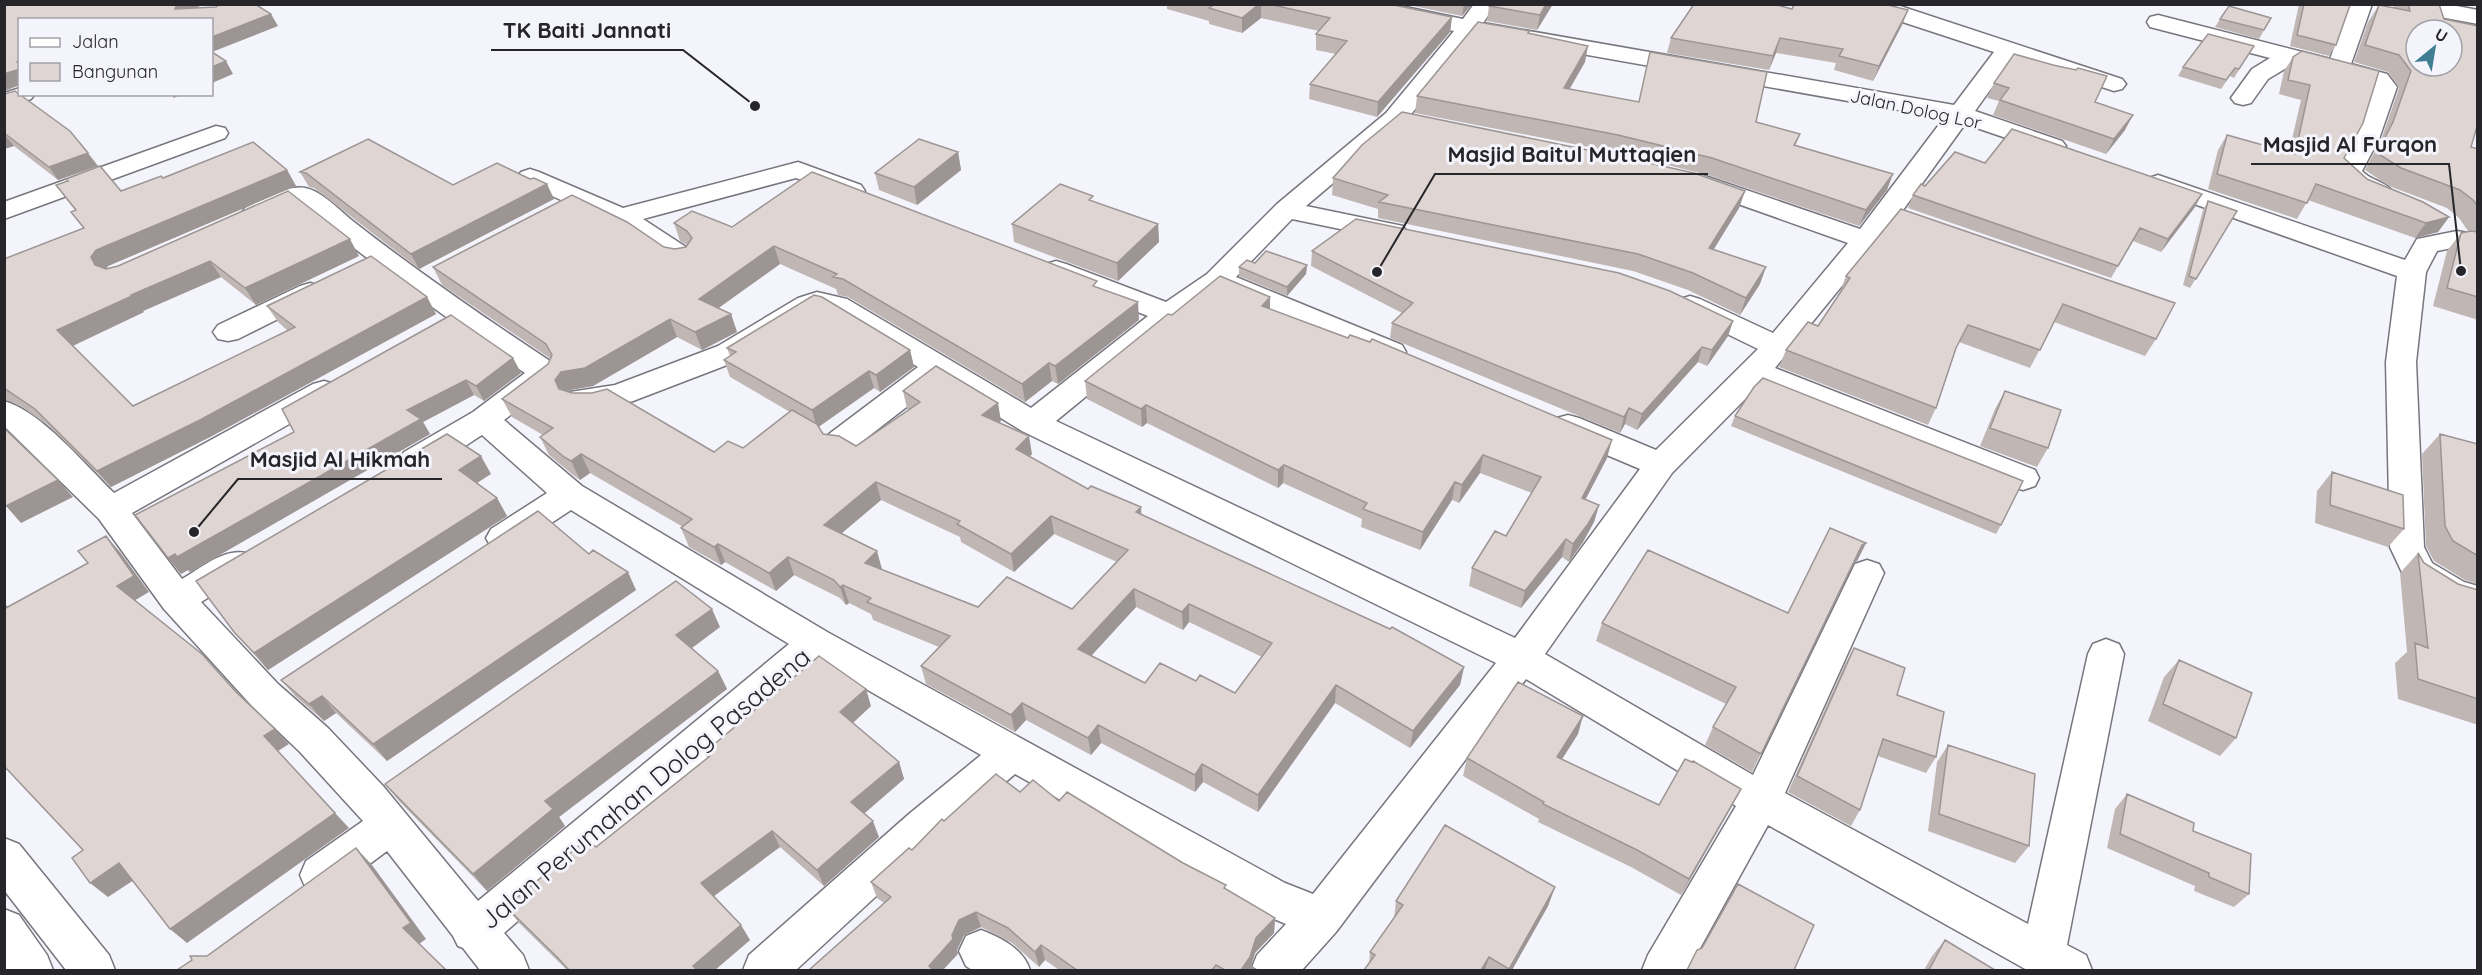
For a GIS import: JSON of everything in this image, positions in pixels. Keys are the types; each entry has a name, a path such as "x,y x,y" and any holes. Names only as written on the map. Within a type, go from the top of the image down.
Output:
{"street":[{"name":"Jalan Dolog Lor","path":"1356,4 1469,27 1961,114 2073,153"},
{"path":"1033,423 1168,314 1217,280 1286,210 1406,120 1485,4"},
{"path":"1871,4 2114,84"},
{"path":"2338,68 2361,4"},
{"path":"2408,4 2478,17"},
{"path":"2158,22 2384,82 2385,87 2367,139 2349,172 2359,183 2400,200"},
{"path":"1273,970 1321,918 1521,658 1661,465 1778,347 1889,211 2007,50"},
{"path":"2243,98 2260,74 2289,56"},
{"path":"4,102 18,96"},
{"path":"4,211 216,133"},
{"path":"621,217 798,170 874,200"},
{"path":"2130,173 2412,272"},
{"path":"531,177 621,217 682,257"},
{"path":"1677,177 1698,182 1865,240"},
{"path":"228,225 293,196 304,196 382,258 428,278 460,315 543,370 544,374 484,420 392,474"},
{"path":"550,215 580,199"},
{"path":"1286,210 1412,236"},
{"path":"1889,211 1917,223"},
{"path":"2458,234 2427,245 2412,272 2401,362 2407,547 2418,572 2452,592 2478,600"},
{"path":"228,332 382,258"},
{"path":"1028,259 1168,314"},
{"path":"1217,280 1412,361"},
{"path":"1666,295 1778,347"},
{"path":"581,399 600,399 622,394 729,353 808,304 817,302 837,305 1033,423 1521,658 1761,800 2056,963 2106,654"},
{"path":"430,332 460,315"},
{"path":"840,442 939,366"},
{"path":"1753,370 2023,478"},
{"path":"111,510 347,378"},
{"name":"Jalan Perumahan Dolog Pasadena","path":"4,411 23,423 111,510 177,599 280,686 314,740 386,800 474,932 507,970"},
{"path":"1542,415 1661,465"},
{"name":"Jalan Perumahan Dolog Pasadena","path":"484,420 570,494 683,579 816,643 1270,897 1321,918"},
{"path":"481,553 570,494"},
{"path":"177,599 259,551"},
{"path":"1664,970 1761,800 1867,573"},
{"name":"Jalan Perumahan Dolog Pasadena","path":"474,932 816,643"},
{"path":"765,970 924,827 1011,754"},
{"path":"295,894 386,800"},
{"path":"4,857 93,970"},
{"path":"5,931 31,970"}],"building":[{"path":"4,4 177,4 175,9 216,7 219,4 255,4 271,14 213,37 213,18 18,18 18,70 4,74"},
{"path":"1205,4 1259,4 1242,18 1209,8 1212,6"},
{"path":"1269,4 1389,4 1452,17 1378,102 1310,84 1347,41 1316,34 1330,18"},
{"path":"1490,4 1546,4 1540,15 1489,6"},
{"path":"1694,4 1773,4 1792,9 1794,4 1884,4 1908,10 1879,66 1839,56 1843,49 1780,38 1773,56 1671,38"},
{"path":"2304,4 2350,5 2336,45 2297,35"},
{"path":"2408,4 2439,4 2444,18 2404,18 2404,62 2399,55 2365,45 2379,5 2410,11"},
{"path":"2229,6 2271,18 2264,30 2220,19"},
{"path":"1478,22 1530,31 1528,33 1588,46 1564,88 1639,102 1650,52 1767,72 1756,122 1800,134 1794,145 1893,174 1866,210 1712,158 1618,135 1417,96"},
{"path":"2464,23 2478,26 2478,123 2471,147 2478,149 2478,206 2460,190 2401,168 2377,153 2393,122 2409,78 2464,78"},
{"path":"2208,34 2254,46 2239,69 2235,68 2226,80 2183,67"},
{"path":"2302,51 2379,71 2363,123 2344,158 2367,179 2423,202 2449,217 2426,223 2316,184 2307,203 2217,174 2227,135 2295,154 2310,85 2288,80 2293,57"},
{"path":"213,53 226,61 213,67"},
{"path":"2014,54 2107,76 2095,102 2133,115 2114,139 2000,100 2009,88 1994,83"},
{"path":"15,91 18,96 22,96 70,131 88,153 49,167 4,133 4,94"},
{"path":"1402,112 1694,173 1745,191 1709,248 1766,267 1746,298 1693,273 1638,254 1379,202 1388,195 1333,178 1362,145"},
{"path":"2012,129 2202,194 2168,239 2140,228 2118,266 1913,195 1921,184 1925,186 1955,152 1985,163"},
{"path":"368,139 453,185 497,163 530,179 534,178 547,184 411,254 306,173 300,172"},
{"path":"919,139 958,152 914,187 875,173"},
{"path":"253,142 287,170 96,250 91,257 95,265 106,269 118,266 288,191 350,239 245,288 210,261 57,330 133,406 295,327 267,306 371,256 427,297 200,420 97,471 35,409 4,388 4,259 84,228 71,212 76,210 56,185 68,181 66,179 100,166 121,191 161,176 163,178"},
{"path":"812,172 1097,281 1093,286 1138,302 1055,366 1049,363 1022,384 843,279 833,277 837,274 774,246 699,299 731,314 695,332 670,319 585,368 561,372 555,380 559,389 572,393 592,393 607,389 714,452 728,441 743,448 792,410 817,424 823,434 839,436 856,446 920,402 903,391 936,366 998,403 982,415 1029,436 1016,449 1088,489 1091,486 1141,507 1136,512 1390,629 1392,627 1464,667 1413,731 1336,685 1258,795 1202,764 1195,775 1098,725 1088,738 1022,703 1011,715 921,666 950,636 867,602 871,598 843,585 840,587 834,580 788,557 769,573 718,544 714,547 681,528 692,519 581,454 571,461 564,457 540,437 553,428 502,399 548,364 552,355 546,344 433,267 572,195 627,222 664,247 675,249 686,247 692,238 687,231 674,223 692,211 732,227","holes":["876,482 960,521 957,524 1011,554 1051,516 1128,550 1072,609 1007,577 978,607 865,563 877,551 824,525","1134,589 1182,612 1189,604 1272,643 1235,693 1200,675 1196,681 1160,663 1145,683 1078,649"]},
{"path":"1060,184 1093,196 1089,200 1158,224 1117,263 1012,224"},
{"path":"2208,201 2237,211 2196,279 2189,276"},
{"path":"1901,209 2175,303 2156,339 2063,304 2040,350 1968,325 1956,348 1936,408 1786,350 1808,322 1818,326 1850,278 1846,276"},
{"path":"1356,219 1619,273 1670,291 1733,321 1712,350 1702,347 1642,414 1629,408 1624,417 1392,323 1413,303 1312,251"},
{"path":"2478,232 2478,297 2447,288 2461,233"},
{"path":"1266,251 1307,265 1287,287 1239,267 1247,260 1255,263"},
{"path":"1220,276 1270,297 1262,306 1348,338 1350,335 1370,342 1372,339 1612,440 1582,498 1599,505 1588,524 1573,544 1566,539 1525,591 1472,568 1495,531 1506,536 1541,477 1483,455 1462,485 1455,482 1423,532 1363,509 1367,503 1284,465 1278,470 1146,405 1141,409 1085,381 1168,314 1172,315"},
{"path":"814,295 822,297 910,350 876,375 869,371 812,410 724,360 736,352 727,348"},
{"path":"451,315 513,358 476,386 466,380 407,410 421,419 177,557 175,554 168,558 135,515 294,432 282,409"},
{"path":"1763,378 2023,481 2001,525 1735,416 1754,387"},
{"path":"2005,391 2061,410 2048,448 1990,428"},
{"path":"4,428 58,480 6,506 4,505"},
{"path":"447,434 481,456 459,470 497,498 254,653 234,632 196,581"},
{"path":"2440,434 2478,444 2478,556 2453,541 2445,526"},
{"path":"2332,472 2403,495 2404,529 2330,505"},
{"path":"538,511 589,554 593,550 628,572 373,744 322,696 309,704 281,680"},
{"path":"1830,528 1866,543 1862,545 1761,754 1713,727 1736,687 1602,623 1648,550 1788,613"},
{"path":"106,536 134,576 117,586 202,654 236,692 275,729 264,736 335,813 170,929 119,863 90,883 72,858 83,850 4,766 4,609 88,563 78,551"},
{"path":"2418,553 2424,563 2458,584 2478,590 2478,699 2418,679 2415,643 2428,648"},
{"path":"676,581 712,609 676,635 718,671 545,801 553,809 473,874 385,784"},
{"path":"1854,648 1905,668 1897,695 1944,712 1936,757 1883,739 1860,810 1797,776"},
{"path":"819,656 866,689 840,712 899,762 851,802 873,821 817,870 772,831 701,883 741,925 693,966 697,970 569,970 506,907 587,839 596,847 710,756 705,752"},
{"path":"2179,660 2252,693 2236,738 2163,704"},
{"path":"1518,682 1583,716 1557,757 1659,805 1685,759 1693,761 1741,789 1689,879 1637,850 1543,804 1544,802 1467,758"},
{"path":"1948,745 2035,774 2029,846 1939,814"},
{"path":"996,774 1020,792 1033,780 1059,801 1067,792 1183,863 1226,885 1224,888 1275,918 1256,938 1250,957 1241,970 1225,970 1216,965 1212,970 1077,970 1041,945 1035,952 1008,928 976,912 959,920 952,935 953,939 929,966 933,970 809,970 891,897 871,882 909,848 912,850 942,819 944,821"},
{"path":"2127,794 2194,823 2193,831 2251,854 2249,894 2209,877 2209,873 2120,834"},
{"path":"1445,825 1555,887 1509,969 1489,957 1481,970 1364,970 1375,955 1370,952 1403,905 1396,901"},
{"path":"356,848 411,923 403,928 446,970 177,970 192,960 190,956 207,956"},
{"path":"1738,884 1814,925 1794,970 1687,970"},
{"path":"1945,940 1995,970 1929,970"}],"place":[{"name":"TK Baiti Jannati","path":"755,106"},
{"name":"Masjid Al Furqon","path":"2461,271"},
{"name":"Masjid Baitul Muttaqien","path":"1377,272"},
{"name":"Masjid Al Hikmah","path":"194,532"}]}
